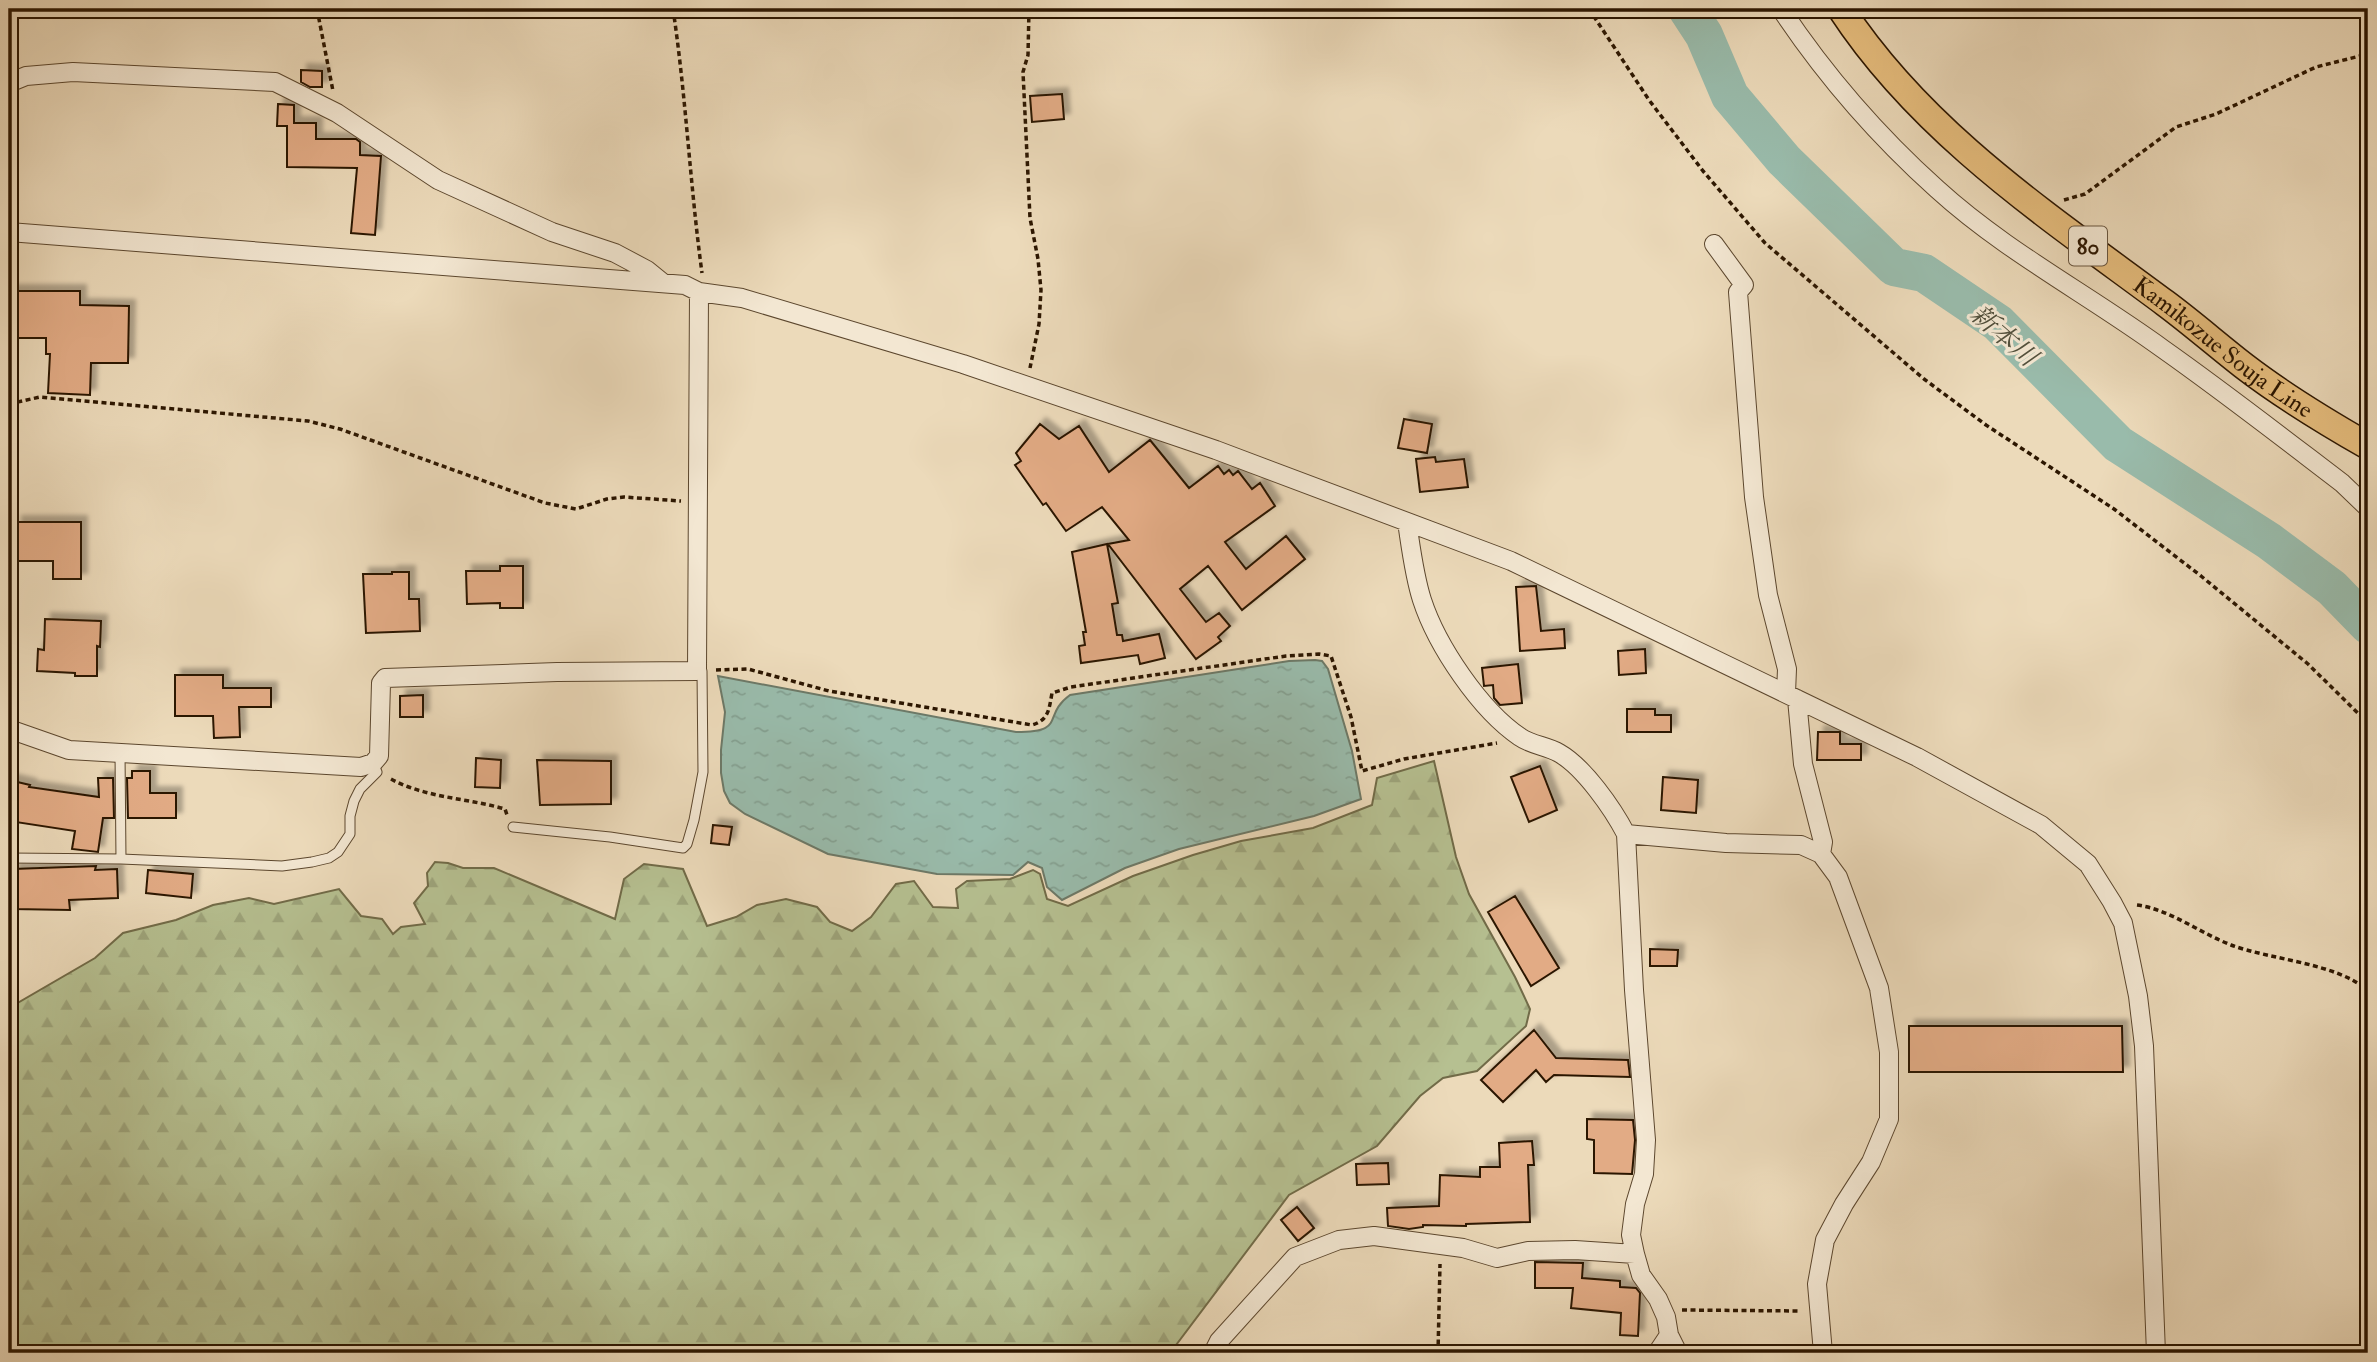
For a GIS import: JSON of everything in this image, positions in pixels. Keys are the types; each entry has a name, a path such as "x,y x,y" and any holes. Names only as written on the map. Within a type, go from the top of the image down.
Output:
{"main road":[{"name":"Kamikozue Souja Line","path":"1842,9 1864,44 1917,103 1982,164 2036,208 2176,311 2245,367 2327,423 2368,446"}],"street":[{"path":"1781,9 1812,56 1938,190 2011,246 2174,357 2342,484 2368,508"},
{"path":"9,83 26,76 73,72 275,82 337,113 438,180 552,232 615,253 647,270 663,283"},
{"path":"9,232 663,283 685,285 699,292 741,298 1024,384 1216,450 1511,561 1917,757 2041,825 2088,864 2123,923 2130,948 2144,1046 2156,1353"},
{"path":"1714,244 1744,285 1738,292 1754,497 1768,595 1787,670 1812,809 1823,842 1821,854"},
{"path":"9,729 69,750 375,767 379,756 381,683 385,678 557,672 697,671 699,292"},
{"path":"1407,522 1423,602 1453,662 1487,709 1521,738 1560,754 1588,780 1616,815 1626,834 1634,990 1646,1140 1644,1174 1635,1204 1631,1235 1641,1275 1658,1299 1669,1335 1678,1353"},
{"path":"1626,834 1726,843 1801,845 1821,854 1838,877 1879,988 1889,1052 1889,1119 1871,1162 1825,1240 1817,1284 1823,1353"},
{"path":"1213,1353 1219,1340 1295,1257 1339,1240 1374,1236 1463,1248 1497,1258 1528,1251 1575,1250 1635,1254"},
{"path":"1657,1353 1669,1335"}],"lane":[{"path":"513,827 610,836 683,848 687,844 694,820 703,772 702,671"},
{"path":"120,753 121,859"},
{"path":"9,858 121,859 282,866 329,858 338,852 350,834 350,816 354,801 375,767"}],"path":[{"path":"317,9 337,113"},
{"path":"673,9 681,61 692,200 702,274 699,292"},
{"path":"1024,384 1034,356 1040,324 1041,290 1030,218 1023,72 1028,55 1029,9"},
{"path":"1589,9 1649,100 1703,171 1765,243 1924,379 1996,432 2114,509 2201,576 2308,664 2368,723"},
{"path":"2036,208 2085,194 2176,127 2216,114 2316,67 2368,54"},
{"path":"9,404 40,397 308,421 340,429 545,503 576,509 607,499 624,497 698,503"},
{"path":"702,671 748,669 829,691 1032,725 1042,722 1049,714 1052,693 1071,687 1286,656 1319,654 1331,656 1351,717 1362,771 1404,758 1487,746 1521,738"},
{"path":"375,767 406,787 505,809 513,827"},
{"path":"2112,902 2156,908 2233,946 2332,972 2357,981 2368,991"},
{"path":"1438,1353 1441,1245"},
{"path":"1662,1309 1819,1311"}],"green space":[{"path":"1434,761 1456,857 1469,894 1530,1009 1526,1026 1477,1071 1443,1078 1420,1096 1377,1146 1289,1195 1170,1353 9,1353 9,1005 14,1005 95,958 123,933 176,920 213,905 249,898 274,904 339,889 361,916 382,919 393,934 401,927 425,924 414,903 428,886 427,873 435,862 463,868 494,868 615,919 624,879 644,864 683,869 707,926 736,917 757,905 786,899 817,907 830,922 852,931 871,917 896,884 914,881 933,907 958,908 956,889 967,881 1010,879 1033,870 1040,874 1047,899 1068,906 1133,876 1193,855 1241,841 1313,828 1372,805 1377,778"}],"water":[{"path":"1289,661 1322,661 1328,669 1352,751 1361,799 1314,816 1179,849 1125,868 1062,900 1047,887 1042,868 1028,862 1013,875 937,874 828,854 745,814 730,803 724,791 721,750 725,712 718,676 1016,732 1048,726 1061,703 1070,695"}],"building":[{"path":"301,70 322,71 322,87 310,87 301,82"},
{"path":"1062,94 1064,119 1032,122 1030,96"},
{"path":"278,104 294,105 294,123 316,123 316,139 356,139 360,142 360,155 381,156 375,235 351,233 357,168 287,167 287,126 277,126"},
{"path":"9,291 80,291 80,305 129,306 128,363 91,363 90,395 48,393 50,354 46,354 46,338 9,338"},
{"path":"1404,419 1432,424 1427,453 1398,448"},
{"path":"1040,424 1059,439 1079,426 1109,472 1150,440 1189,488 1218,466 1224,474 1229,470 1233,475 1238,471 1252,489 1260,483 1275,506 1225,542 1246,569 1286,536 1305,559 1242,610 1208,566 1180,589 1206,622 1219,613 1230,626 1218,637 1221,641 1196,659 1108,544 1129,540 1102,507 1066,531 1046,503 1043,505 1015,465 1021,461 1016,453"},
{"path":"1435,457 1436,462 1464,459 1468,487 1420,492 1416,459"},
{"path":"16,522 81,522 81,579 53,579 53,561 16,561"},
{"path":"1107,544 1118,603 1112,604 1117,635 1122,635 1123,641 1159,634 1165,658 1140,664 1138,655 1081,663 1079,646 1085,645 1083,632 1086,632 1072,552"},
{"path":"500,566 523,566 523,608 500,608 500,603 467,604 466,571 500,571"},
{"path":"409,572 409,599 419,599 420,631 366,633 363,574"},
{"path":"1536,586 1541,631 1564,629 1565,648 1520,651 1516,587"},
{"path":"45,619 101,621 100,647 97,646 97,676 37,671 38,649 44,650"},
{"path":"1645,649 1646,673 1619,675 1618,651"},
{"path":"1518,664 1522,703 1500,705 1494,698 1493,685 1484,686 1482,668"},
{"path":"175,675 223,675 223,688 271,688 271,707 239,707 240,737 214,738 213,716 175,716"},
{"path":"423,695 423,717 400,717 400,696"},
{"path":"1627,709 1655,709 1655,715 1671,715 1671,732 1627,732"},
{"path":"1818,732 1840,732 1840,744 1861,744 1861,760 1817,760"},
{"path":"476,758 501,760 500,788 475,787"},
{"path":"537,760 611,761 611,804 540,805"},
{"path":"1540,766 1557,810 1529,822 1511,777"},
{"path":"132,771 150,771 150,793 176,793 176,818 128,818 127,778 132,778"},
{"path":"1663,777 1698,780 1696,813 1661,810"},
{"path":"98,778 113,778 114,818 103,818 98,852 72,849 75,831 9,821 9,780 30,785 29,787 99,797"},
{"path":"713,825 732,827 729,845 711,843"},
{"path":"96,866 95,870 117,869 118,898 69,900 70,910 13,909 13,869"},
{"path":"148,870 193,874 191,898 146,893"},
{"path":"1515,896 1559,968 1531,986 1488,912"},
{"path":"1650,949 1678,950 1677,966 1650,966"},
{"path":"1909,1026 2122,1026 2123,1072 1909,1072"},
{"path":"1534,1030 1556,1058 1628,1060 1630,1077 1554,1075 1546,1082 1536,1070 1503,1102 1481,1080"},
{"path":"1587,1119 1633,1120 1635,1140 1632,1174 1594,1173 1594,1140 1587,1139"},
{"path":"1532,1141 1534,1165 1528,1165 1530,1222 1466,1226 1423,1225 1409,1229 1388,1226 1387,1208 1439,1206 1440,1175 1480,1177 1480,1167 1500,1167 1499,1143"},
{"path":"1388,1163 1389,1184 1357,1185 1356,1164"},
{"path":"1297,1207 1314,1228 1298,1241 1281,1220"},
{"path":"1535,1262 1583,1263 1582,1278 1620,1281 1620,1287 1636,1288 1640,1293 1638,1336 1620,1335 1621,1313 1571,1308 1573,1288 1535,1288"}],"waterway":[{"name":"新本川","path":"1687,9 1704,35 1730,96 1784,160 1894,267 1924,273 1998,323 2118,444 2269,541 2332,588 2368,625"}]}
